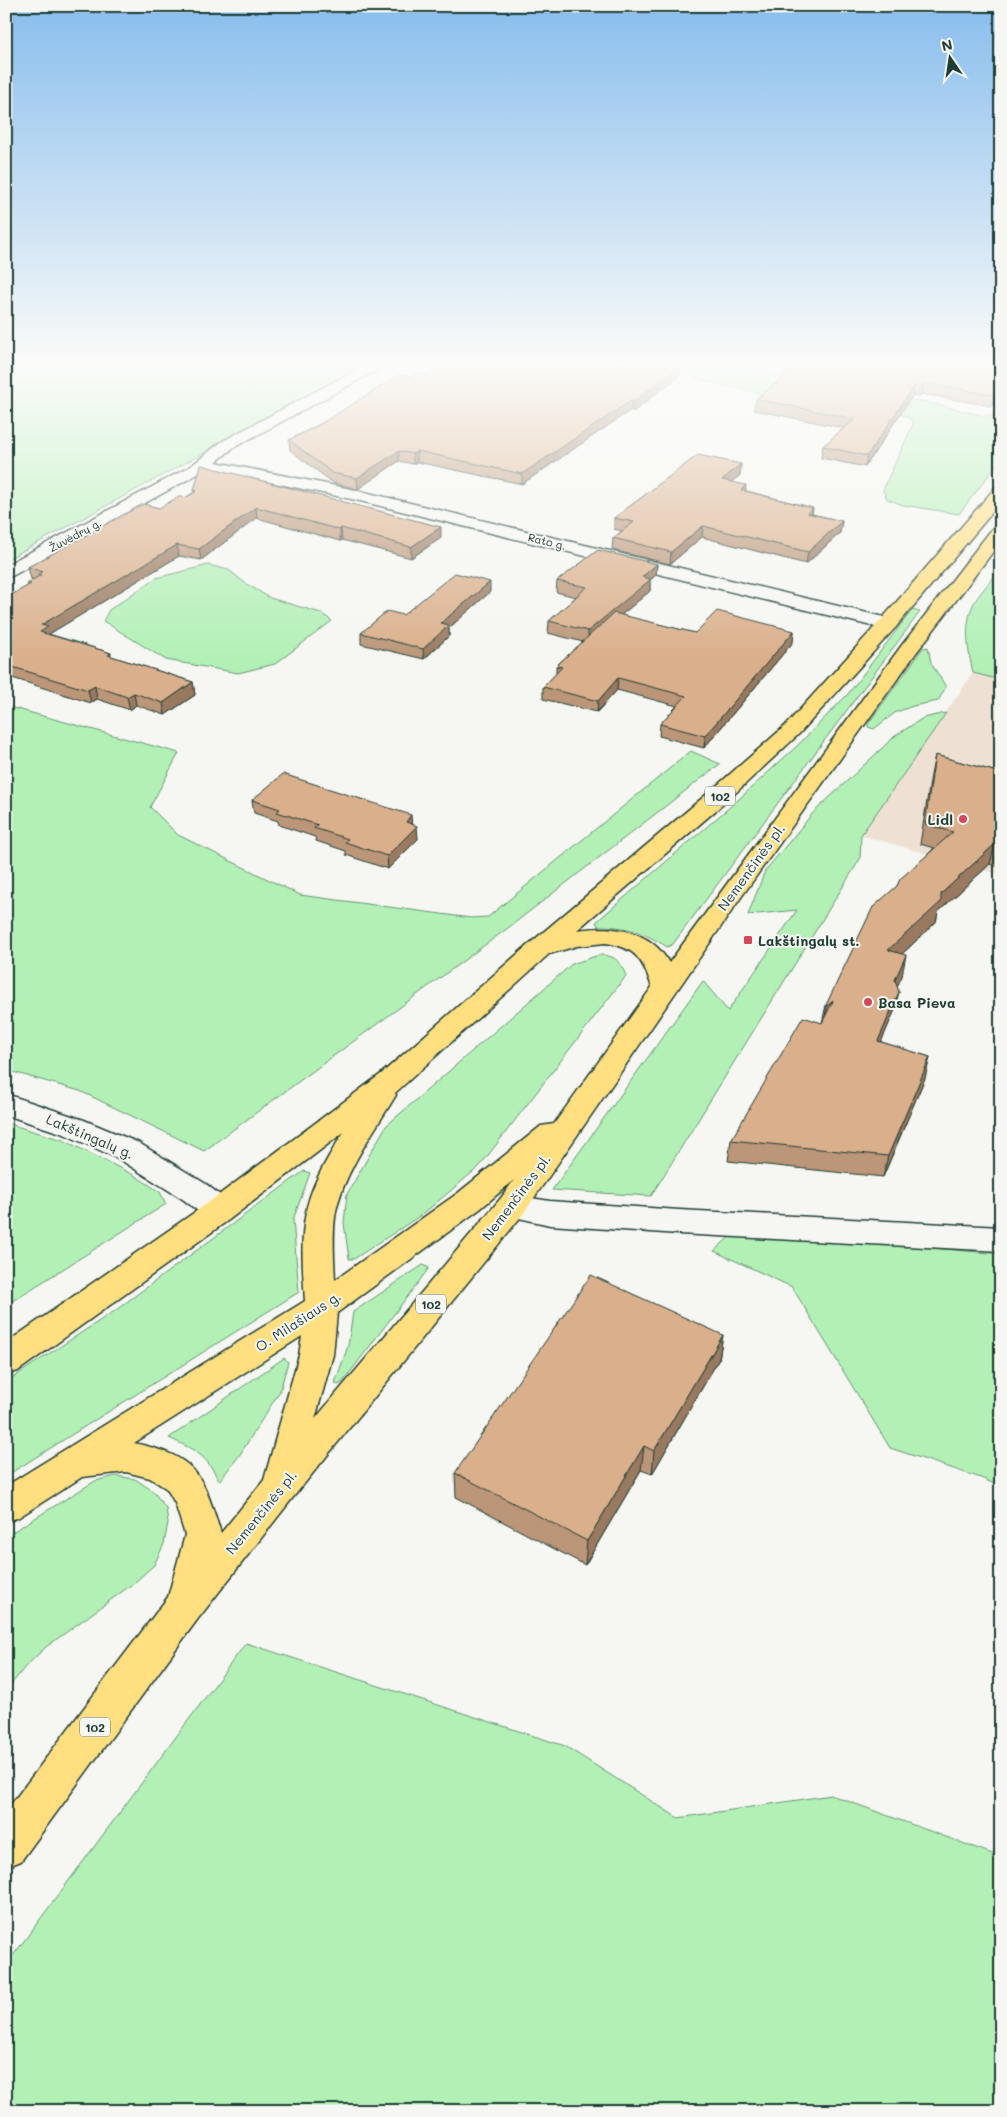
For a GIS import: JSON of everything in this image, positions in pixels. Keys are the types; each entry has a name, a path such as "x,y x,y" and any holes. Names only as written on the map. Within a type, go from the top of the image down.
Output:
{"main road":[{"name":"102","path":"278,1489 316,1354 321,1307 318,1260 321,1211 340,1162 391,1081 792,730 888,624 1001,491"},
{"name":"Nemenčinės pl.","path":"6,1846 184,1607 278,1489 512,1206 733,891 909,648 1001,529"},
{"path":"537,952 564,940 584,936 617,936 638,944 654,959 665,988"},
{"path":"6,1361 219,1211 391,1081"},
{"name":"O. Milašiaus g.","path":"6,1506 78,1463 321,1307 469,1201 576,1113"},
{"path":"78,1463 126,1458 158,1464 180,1478 192,1500 203,1535 184,1607"}],"street":[{"name":"Žuvėdrų g.","path":"6,572 205,464"},
{"name":"Rato g.","path":"205,464 366,497 888,624"},
{"name":"Lakštingalų g.","path":"6,1104 74,1127 129,1151 195,1192 219,1211"},
{"path":"512,1206 550,1213 669,1222 1001,1239"}],"shaded area":[{"path":"973,673 1001,680 1001,875 861,835"}],"green space":[{"path":"6,463 186,463 6,560"},
{"path":"895,463 998,463 959,514 903,505 887,499 883,490"},
{"path":"208,565 229,570 245,583 270,598 321,613 332,621 275,664 238,673 166,660 103,621 109,610 156,578"},
{"path":"1001,568 1001,680 973,673 967,631 974,602"},
{"path":"912,610 920,612 673,944 667,947 650,937 634,931 617,927 598,926 596,922 739,799 798,745 848,694"},
{"path":"928,647 931,663 946,687 938,701 896,712 874,729 868,727 868,724 923,648"},
{"path":"6,706 179,753 150,807 178,835 300,895 471,918 488,917 691,751 720,764 508,928 204,1151 80,1091 6,1070"},
{"path":"946,713 861,835 860,859 651,1196 552,1190 703,981 728,1011 797,910 748,915 765,871 813,813 895,736 923,718"},
{"path":"599,955 609,956 616,960 622,966 626,976 479,1167 424,1213 354,1259 349,1259 344,1223 347,1194 386,1126 572,964"},
{"path":"6,1123 63,1140 134,1175 160,1192 166,1204 6,1305"},
{"path":"304,1171 310,1173 293,1220 299,1292 6,1476 6,1382 116,1310"},
{"path":"736,1231 1001,1254 1001,1487 981,1478 890,1448 792,1287 714,1251"},
{"path":"423,1265 429,1268 342,1383 338,1385 335,1383 348,1346 353,1312"},
{"path":"284,1358 288,1362 280,1391 239,1456 219,1481 199,1454 169,1438"},
{"path":"116,1476 135,1479 153,1491 166,1508 168,1523 164,1544 154,1565 134,1583 46,1647 25,1667 6,1691 6,1536 95,1481"},
{"path":"246,1643 565,1746 678,1818 831,1795 1001,1857 1001,2111 6,2111 6,1965"}],"building":[{"path":"319,463 381,463 357,478 332,473"},
{"path":"471,463 539,463 522,474"},
{"path":"688,463 735,463 741,464 722,480 746,485 741,490 813,508 807,513 842,521 808,552 703,526 671,552 613,538 634,522 614,518"},
{"path":"201,465 441,527 411,547 256,507 199,549 177,545 41,625 48,627 40,632 111,653 108,655 193,682 163,703 134,693 127,697 95,686 88,690 6,665 6,598 31,584 27,583 43,572 28,567 143,504 159,508 180,496 185,498 197,491 194,490"},
{"path":"598,550 657,564 642,577 651,579 588,631 549,621 587,587 557,581"},
{"path":"455,573 490,582 441,623 449,625 423,649 361,633 387,611 403,615"},
{"path":"717,611 794,631 705,736 660,724 686,696 618,678 598,701 543,687 562,667 556,666 614,613 695,633"},
{"path":"935,755 1001,773 1001,846 995,844 941,894 941,902 888,950 906,955 895,980 899,992 878,1041 930,1057 888,1156 731,1140 803,1017 822,1023 833,1001 826,1005 873,907 897,886 900,879 953,832 925,824"},
{"path":"283,774 411,815 406,822 417,826 387,856 345,842 348,839 314,828 318,825 277,812 280,809 252,800"},
{"path":"591,1275 723,1335 654,1451 644,1446 587,1541 455,1473"}],"place":[{"name":"Lidl","path":"963,819"},
{"name":"Lakštingalų st.","path":"748,940"},
{"name":"Basa Pieva","path":"868,1002"}]}
